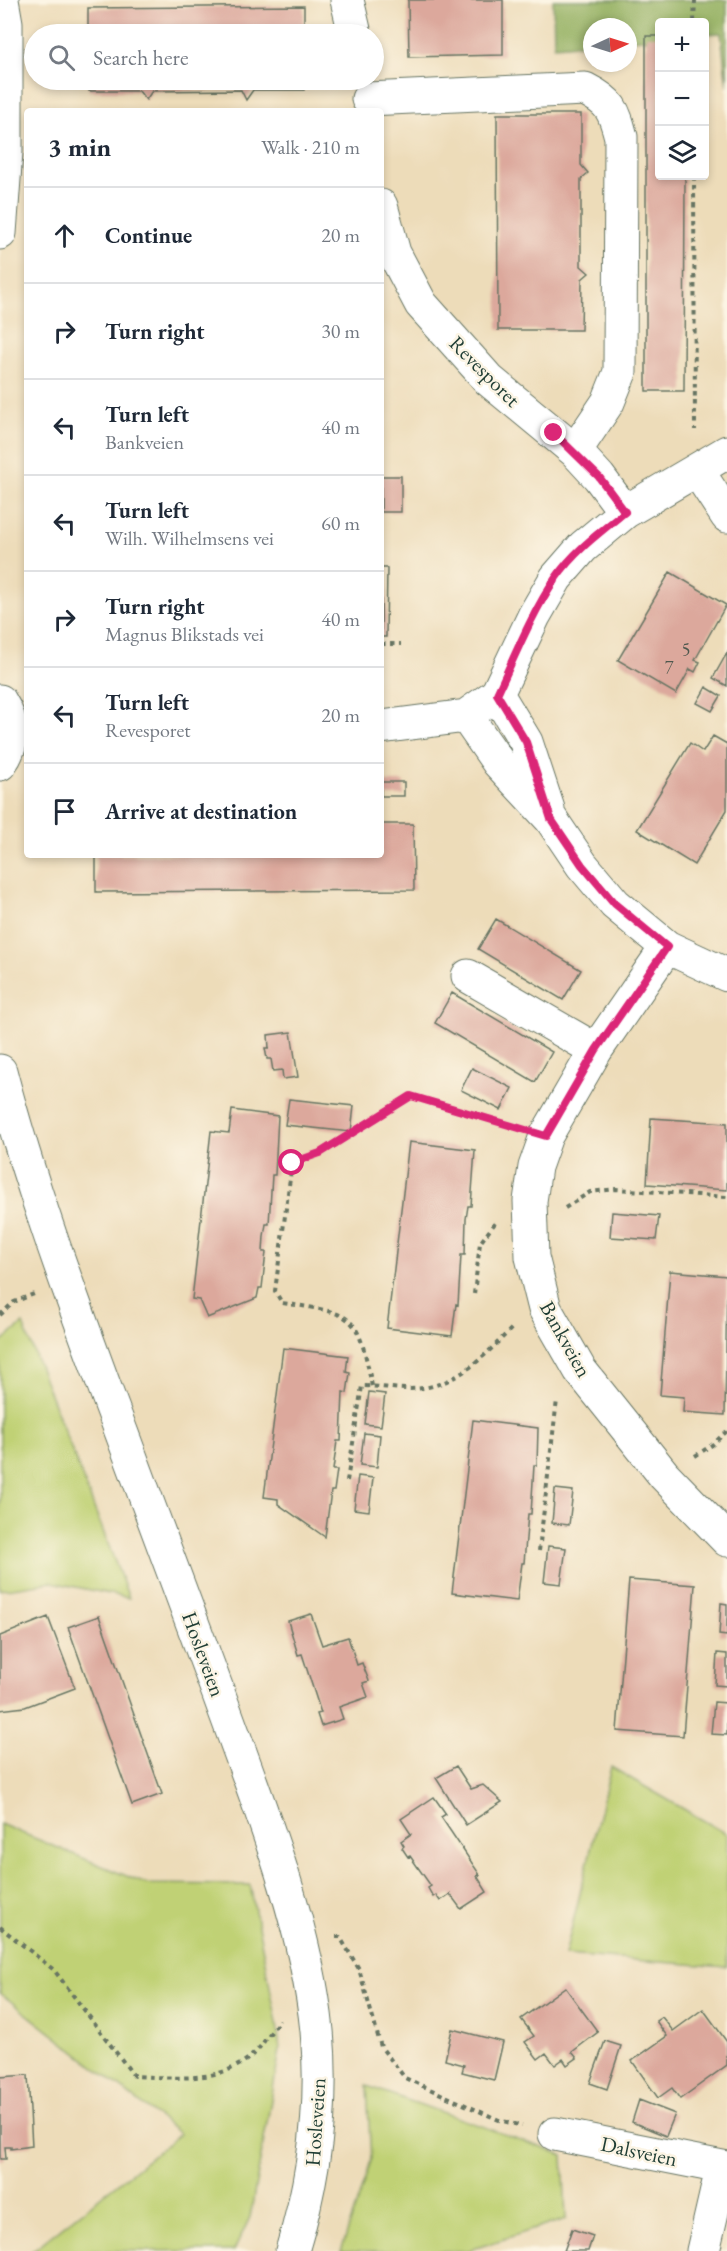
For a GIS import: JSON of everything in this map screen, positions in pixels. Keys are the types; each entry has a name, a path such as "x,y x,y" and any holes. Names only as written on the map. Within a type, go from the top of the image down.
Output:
{"street":[{"path":"0,232 6,152 6,23 2,0"},
{"path":"347,0 353,24"},
{"path":"367,96 585,89 603,98 614,112 621,137 620,372 608,402 575,451"},
{"name":"Revesporet","path":"384,217 394,253 421,304 489,381 575,451 599,477 625,512"},
{"path":"384,727 466,716 497,694 534,616 556,578 583,547 625,512 727,452"},
{"path":"698,470 727,516"},
{"path":"497,694 526,742 551,819"},
{"path":"12,711 12,755"},
{"path":"466,716 498,762 551,819 582,865 615,904 667,947 727,975"},
{"name":"Bankveien","path":"667,947 596,1050 546,1136 535,1167 530,1216 532,1257 545,1309 580,1370 664,1474 727,1540"},
{"path":"468,976 596,1050"},
{"name":"Hosleveien","path":"0,1071 30,1175 66,1281 236,1742 301,1942 317,2029 319,2104 315,2158 304,2213 292,2251"},
{"name":"Dalsveien","path":"555,2134 725,2169 703,2251"}],"path":[{"path":"694,18 695,0"},
{"path":"694,180 694,426 698,470"},
{"path":"384,644 401,644"},
{"path":"372,1386 359,1331 353,1324 335,1311 282,1303 275,1291 292,1163 320,1153 411,1096 546,1136"},
{"path":"474,1294 480,1243 491,1226 508,1211 557,1220 576,1199 590,1192 616,1189 727,1197"},
{"path":"347,1481 362,1386 421,1388 444,1382 471,1368 519,1320 545,1309"},
{"path":"539,1551 557,1393 580,1370"},
{"path":"0,1927 54,1970 134,2076 202,2079 236,2068 255,2054 278,2023 280,2013"},
{"path":"301,1942 340,1937 359,1969 381,2047 405,2079 500,2120 555,2134"}],"green space":[{"path":"553,0 727,0 727,87 721,33 709,34 709,18 655,18 655,38 637,39 637,18 583,18 583,44 554,46"},
{"path":"23,1324 129,1598 52,1582 0,1590 0,1343"},
{"path":"611,1767 727,1834 727,1967 565,1955"},
{"path":"0,1824 146,1884 250,1885 277,2023 280,2050 250,2217 234,2251 32,2251 180,2134 0,1993"},
{"path":"367,2086 563,2155 566,2219 467,2251 341,2251 371,2161"}],"building":[{"path":"408,0 503,0 503,55 409,57"},
{"path":"304,6 304,24 88,24 88,8"},
{"path":"646,36 655,36 655,180 685,180 684,391 646,391"},
{"path":"241,90 152,91 146,100 139,91 89,91"},
{"path":"241,90 253,90 246,100"},
{"path":"497,114 581,114 581,165 588,173 581,179 581,266 589,273 582,279 581,330 498,330"},
{"path":"384,476 401,476 401,512 384,512"},
{"path":"384,568 387,568 386,637 384,637"},
{"path":"670,572 726,605 695,660 700,662 695,672 690,669 676,694 618,660"},
{"path":"727,653 727,686 713,678"},
{"path":"706,687 721,696 712,711 697,703"},
{"path":"713,736 727,744 727,810 694,865 637,830 690,743 703,752"},
{"path":"384,782 404,782 404,796 384,796"},
{"path":"384,824 413,824 414,890 96,892 96,858 384,858"},
{"path":"496,919 581,970 563,1000 478,949"},
{"path":"452,993 552,1052 535,1082 435,1023"},
{"path":"291,1032 298,1077 283,1079 282,1070 273,1071 271,1059 267,1059 265,1048 269,1048 268,1035"},
{"path":"472,1068 512,1088 501,1110 461,1090"},
{"path":"289,1099 354,1106 351,1132 285,1125"},
{"path":"232,1110 278,1116 275,1175 272,1175 269,1224 266,1224 264,1236 263,1252 266,1252 262,1288 259,1288 257,1298 207,1318 199,1300 192,1299 211,1131 229,1133"},
{"path":"651,1118 727,1123 727,1190 647,1184"},
{"path":"409,1142 475,1150 471,1206 468,1206 466,1219 465,1255 461,1255 458,1305 456,1304 452,1336 387,1328"},
{"path":"612,1212 659,1216 656,1240 610,1237"},
{"path":"670,1271 727,1276 725,1415 683,1412 684,1397 660,1395"},
{"path":"283,1348 348,1356 346,1372 350,1373 347,1393 343,1392 341,1441 337,1441 333,1470 337,1470 334,1491 331,1491 325,1537 278,1504 278,1499 264,1497"},
{"path":"369,1392 385,1394 381,1426 365,1424"},
{"path":"473,1420 538,1428 537,1465 534,1465 531,1514 528,1514 524,1563 522,1563 517,1601 452,1593"},
{"path":"364,1433 380,1435 377,1467 360,1465"},
{"path":"358,1476 373,1478 369,1511 354,1509"},
{"path":"555,1489 573,1491 569,1525 552,1523"},
{"path":"548,1546 566,1548 561,1584 544,1582"},
{"path":"629,1580 695,1585 683,1736 617,1731"},
{"path":"721,1603 727,1604 727,1636 719,1635"},
{"path":"311,1614 322,1645 348,1637 357,1665 362,1663 369,1681 363,1683 368,1697 339,1707 343,1719 321,1726 317,1714 321,1713 302,1654 298,1655 288,1621"},
{"path":"99,1616 162,1794 132,1805 68,1627"},
{"path":"48,1617 75,1688 25,1707 0,1710 0,1636"},
{"path":"717,1653 727,1654 727,1686 715,1685"},
{"path":"714,1702 727,1703 727,1735 711,1734"},
{"path":"456,1766 471,1789 483,1785 502,1802 466,1825 436,1778"},
{"path":"434,1797 446,1814 441,1817 480,1875 477,1876 487,1892 461,1909 450,1894 440,1901 436,1895 433,1897 428,1888 431,1886 402,1848 404,1846 401,1841 411,1834 401,1819"},
{"path":"565,1987 598,2032 572,2052 577,2058 567,2065 563,2059 555,2065 546,2053 538,2059 525,2042 534,2036 521,2019"},
{"path":"703,2009 727,2042 727,2065 680,2099 672,2088 658,2098 632,2061 667,2036 656,2021 662,2017 673,2031"},
{"path":"452,2029 503,2042 494,2080 462,2072 464,2065 445,2060"},
{"path":"605,2041 621,2046 607,2089 590,2083"},
{"path":"28,2075 32,2146 11,2149 11,2147 5,2147 6,2159 0,2159 0,2077"},
{"path":"639,2100 675,2114 666,2136 632,2122"},
{"path":"572,2229 593,2236 588,2251 564,2251"}],"route":[{"path":"292,1163 320,1153 345,1139 411,1096 546,1136 596,1050 667,947 615,904 582,865 551,819 526,742 497,694 534,616 556,578 583,547 625,512 599,477 575,451 554,433"}]}
